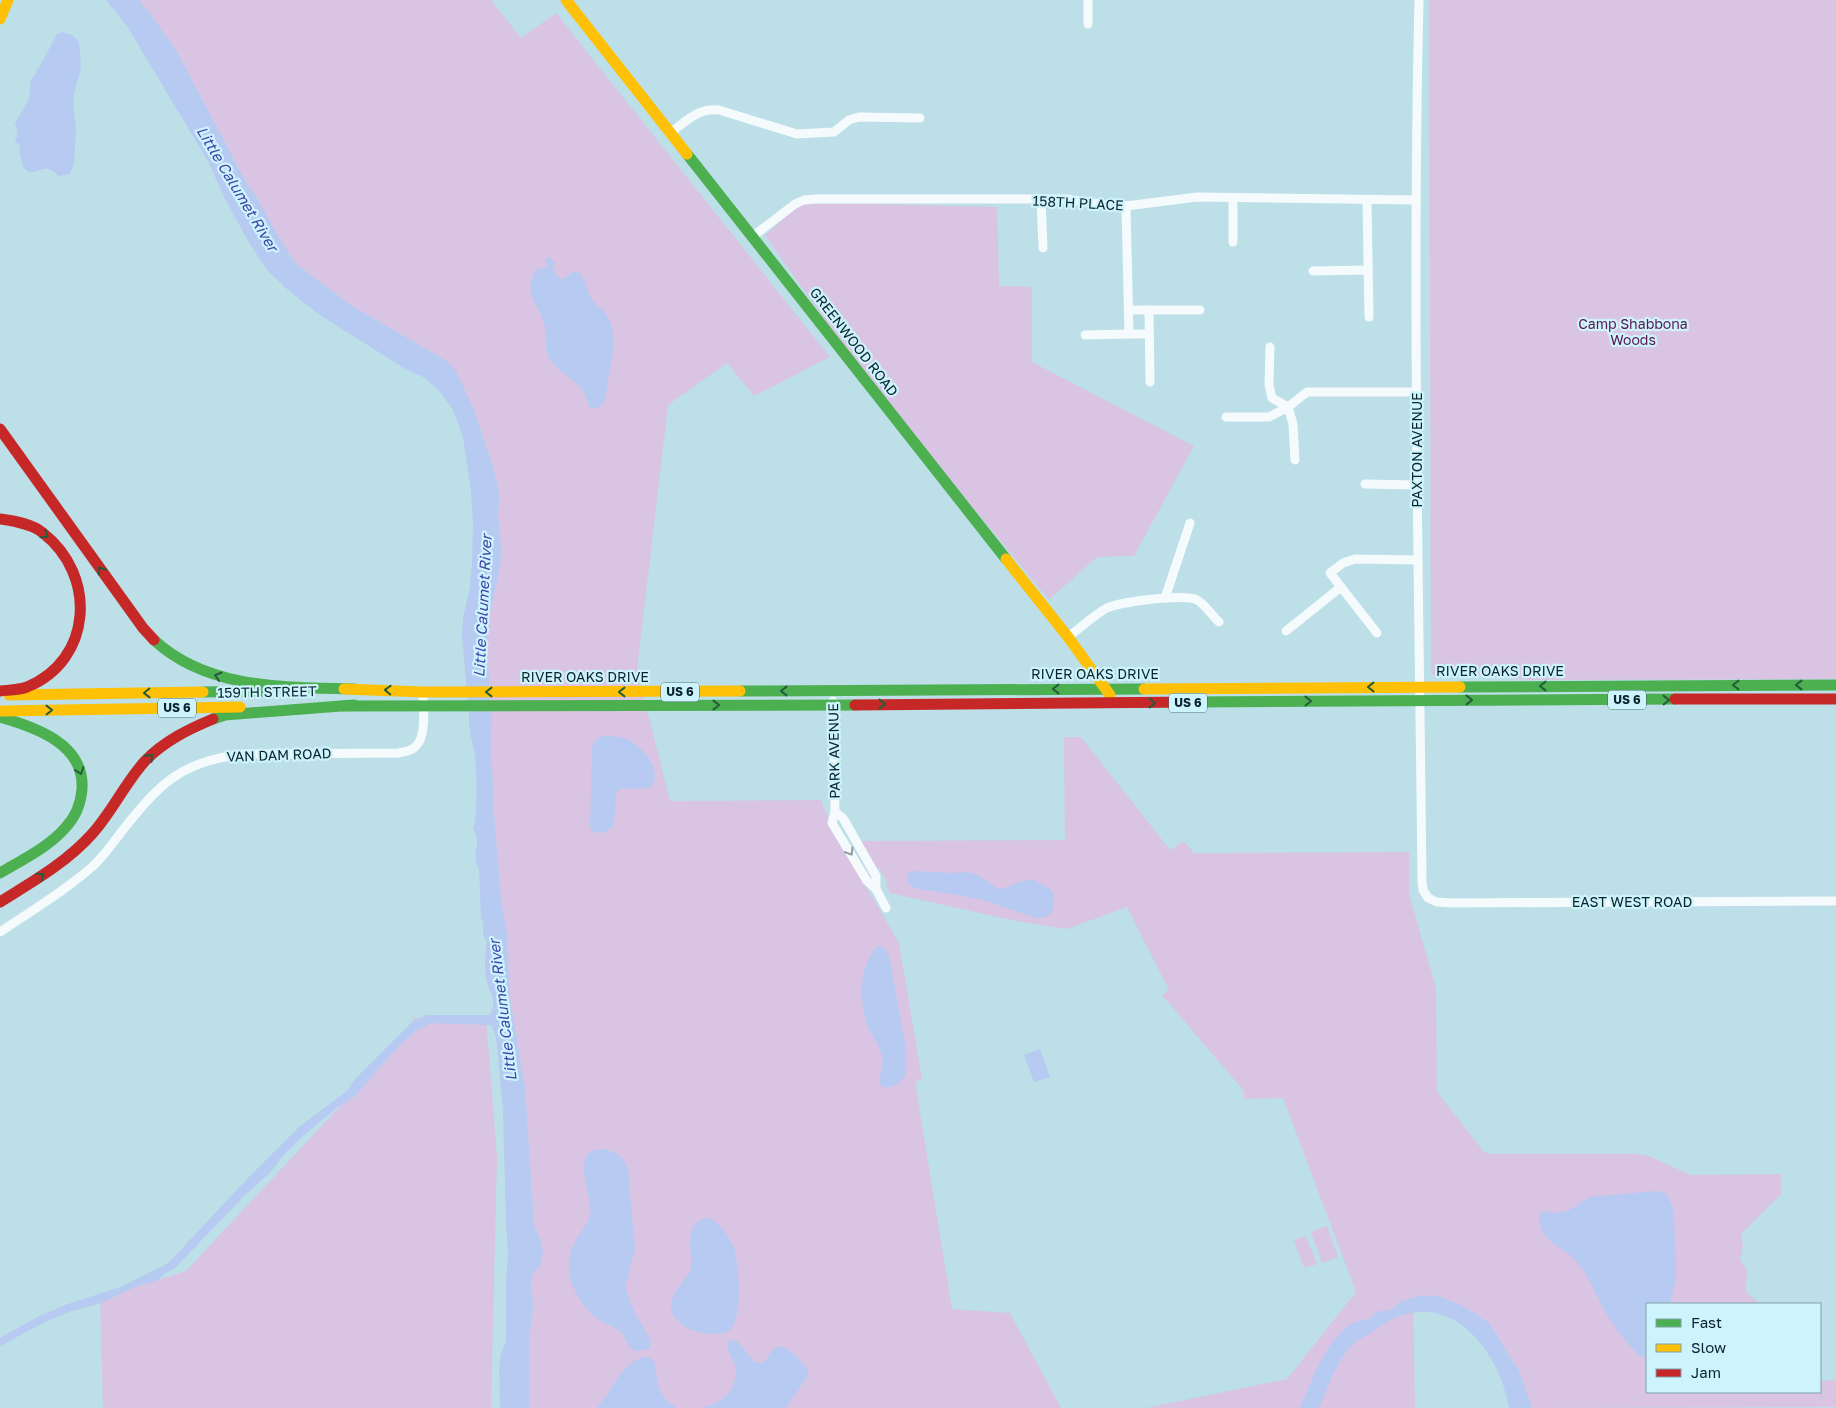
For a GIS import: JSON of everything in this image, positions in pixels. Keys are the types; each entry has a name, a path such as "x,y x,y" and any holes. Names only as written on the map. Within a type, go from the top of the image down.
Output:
{"main road":[{"path":"0,19 8,0"},
{"name":"GREENWOOD ROAD","path":"566,0 1068,637 1116,703"},
{"path":"0,429 143,628 167,651 182,661 204,671 232,680 272,685 354,689"},
{"path":"0,519 15,521 29,526 53,541 66,556 74,570 80,587 82,603 80,623 74,643 57,667 47,676 25,687 0,691"},
{"name":"RIVER OAKS DRIVE","path":"354,689 423,692 526,692 1836,685"},
{"name":"159TH STREET","path":"0,696 354,689"},
{"name":"RIVER OAKS DRIVE","path":"354,705 833,705 1836,699"},
{"path":"0,902 43,876 79,847 105,818 146,760 176,735 225,715 354,705"},
{"name":"159TH STREET","path":"0,711 354,705"},
{"path":"0,717 27,725 63,745 78,765 84,788 82,801 67,827 54,838 0,873"}],"street":[{"path":"1088,0 1088,24"},
{"name":"PAXTON AVENUE","path":"1419,0 1416,200 1418,560 1422,881 1423,890 1428,898"},
{"path":"670,133 697,113 707,109 718,110 797,134 834,132 849,120 860,117 920,118"},
{"name":"158TH PLACE","path":"752,237 795,204 804,200 1067,199 1126,206 1197,198 1416,200"},
{"path":"1233,199 1233,242"},
{"path":"1042,200 1043,248"},
{"path":"1366,200 1369,317"},
{"path":"1126,206 1129,334"},
{"path":"1313,272 1368,270"},
{"path":"1128,310 1200,310"},
{"path":"1149,310 1150,382"},
{"path":"1085,335 1149,334"},
{"path":"1270,347 1269,385 1272,398 1288,407 1293,424 1295,460"},
{"path":"1226,417 1269,417 1288,407 1307,392 1417,392"},
{"path":"1365,484 1418,484"},
{"path":"1165,598 1190,523"},
{"path":"1377,633 1330,573 1343,563 1354,559 1418,560"},
{"path":"1286,631 1341,587"},
{"path":"1068,637 1107,608 1123,603 1165,598 1185,597 1197,600 1219,622"},
{"name":"PARK AVENUE","path":"833,691 835,812 832,823 867,881 876,889 886,908"},
{"name":"VAN DAM ROAD","path":"0,932 94,866 153,795 174,776 191,767 216,758 246,754 398,753 409,751 417,746 422,737 424,725 423,692"},
{"name":"EAST WEST ROAD","path":"1428,898 1437,902 1452,903 1836,901"}],"green space":[{"path":"140,0 491,0 521,38 556,13 830,357 754,396 727,363 668,405 637,670 670,801 822,800 822,804 843,846 899,943 922,1079 915,1082 952,1309 1010,1313 1061,1408 529,1408 529,1340 533,1306 531,1282 532,1275 540,1265 541,1240 534,1227 525,1087 510,999 507,935 501,900 494,815 491,748 492,717 487,652 489,617 500,568 501,546 498,515 499,494 494,469 481,430 445,360 352,306 296,264 247,184 177,52"},
{"name":"Camp Shabbona Woods","path":"1429,0 1836,0 1836,679 1530,680 1482,676 1440,676 1433,675 1431,672"},
{"path":"800,204 997,207 999,286 1032,287 1032,362 1194,446 1134,556 1097,557 1049,600 835,335 765,235"},
{"path":"1064,737 1081,737 1170,850 1184,841 1194,853 1409,852 1409,894 1436,989 1437,1092 1484,1152 1490,1154 1635,1154 1649,1156 1691,1175 1781,1174 1781,1194 1741,1234 1743,1246 1740,1259 1748,1272 1745,1289 1747,1293 1760,1303 1646,1303 1646,1393 1821,1393 1821,1381 1836,1380 1836,1407 1532,1408 1519,1371 1489,1323 1463,1306 1441,1297 1413,1297 1415,1408 1146,1408 1287,1379 1356,1292 1283,1098 1244,1099 1244,1091 1162,995 1169,990 1127,907 1067,929 1016,921 890,893 886,885 887,881 879,868 875,868 859,841 1065,840"},
{"path":"486,1017 497,1157 491,1408 103,1408 100,1298 186,1271 413,1028 413,1018"},
{"path":"1327,1226 1338,1257 1322,1263 1311,1232"},
{"path":"1306,1236 1317,1264 1304,1268 1294,1240"}],"water":[{"name":"Little Calumet River","path":"106,0 140,0 150,13 177,52 247,184 296,264 352,306 445,360 456,371 473,408 494,469 499,494 498,515 501,546 500,568 489,617 487,652 492,717 491,748 494,815 501,900 507,935 510,999 525,1087 534,1227 541,1240 543,1254 540,1265 532,1275 531,1282 533,1306 529,1340 529,1408 500,1408 499,1367 506,1341 508,1254 503,1110 496,1037 491,1025 431,1023 416,1031 398,1047 353,1098 339,1106 304,1135 284,1155 269,1174 248,1192 174,1269 165,1273 158,1280 140,1285 101,1303 69,1312 47,1321 0,1346 0,1338 39,1316 68,1304 120,1287 165,1265 299,1127 348,1090 354,1080 412,1022 426,1015 488,1015 493,1008 486,977 487,941 483,935 479,868 476,864 475,853 477,841 473,829 476,803 476,767 469,726 462,636 472,563 473,523 471,492 463,437 453,410 439,390 425,378 402,367 317,313 268,271 251,246 225,199 208,161 127,26"},
{"path":"63,32 72,35 79,42 81,68 73,104 76,128 74,163 70,174 59,176 47,169 29,172 23,166 19,144 15,142 18,133 15,124 29,98 31,80 57,34"},
{"path":"548,257 555,263 553,267 557,277 563,279 573,272 579,272 590,297 606,314 610,322 613,354 606,395 604,402 599,408 590,408 582,389 556,366 547,354 545,327 533,299 531,285 537,269 544,268 547,265 545,260"},
{"path":"603,736 620,737 639,747 650,760 655,775 654,782 650,788 620,789 616,793 614,825 604,832 595,833 592,832 590,826 592,748 596,740"},
{"path":"913,871 968,872 978,875 997,888 1003,889 1021,881 1034,880 1050,889 1054,894 1054,906 1051,913 1046,917 1035,918 987,901 914,888 907,882 908,873"},
{"path":"878,946 884,947 889,956 905,1043 906,1074 896,1085 889,1087 882,1087 880,1083 882,1056 867,1025 862,1002 864,972 867,962"},
{"path":"1040,1049 1050,1077 1034,1082 1024,1055"},
{"path":"605,1149 620,1156 628,1170 635,1249 625,1288 635,1313 651,1341 649,1349 634,1351 621,1332 594,1316 580,1300 571,1280 569,1261 572,1249 590,1215 590,1201 584,1165 587,1155 596,1150"},
{"path":"1655,1191 1667,1194 1673,1208 1676,1278 1670,1303 1646,1303 1646,1356 1641,1357 1619,1333 1605,1311 1590,1281 1576,1261 1547,1237 1540,1224 1539,1215 1545,1211 1564,1212 1588,1198"},
{"path":"706,1218 719,1225 734,1248 739,1290 737,1315 734,1324 730,1330 714,1334 695,1331 686,1327 673,1314 671,1306 676,1291 691,1270 691,1233 699,1221"},
{"path":"1422,1295 1441,1297 1463,1306 1489,1323 1519,1371 1532,1408 1509,1408 1498,1371 1476,1338 1461,1325 1445,1316 1426,1312 1396,1317 1353,1344 1337,1366 1319,1408 1300,1408 1320,1361 1334,1340 1343,1331 1353,1323 1372,1318 1375,1312 1390,1310 1402,1301"},
{"path":"732,1340 739,1343 756,1363 764,1362 773,1349 781,1346 792,1353 806,1367 808,1370 807,1377 786,1408 702,1408 722,1400 732,1388 736,1368 729,1352 728,1343"},
{"path":"643,1357 654,1361 659,1388 665,1398 677,1408 597,1408 622,1372"}],"traffic: fast":[{"path":"687,154 1006,559"},
{"path":"154,640 175,656 198,668 223,677 275,686 354,689"},
{"path":"1460,687 1836,685"},
{"path":"740,691 1144,689"},
{"path":"203,692 268,691"},
{"path":"1194,702 1675,699"},
{"path":"213,719 225,715 354,705"},
{"path":"344,706 855,705"},
{"path":"0,717 42,732 67,749 81,773 82,789 79,804 70,823 52,841 0,873"}],"traffic: slow":[{"path":"0,19 8,0"},
{"path":"566,0 687,154"},
{"path":"1006,559 1068,637 1110,695"},
{"path":"1144,689 1460,687"},
{"path":"344,689 423,692 740,691"},
{"path":"9,695 203,692"},
{"path":"0,711 240,707"}],"traffic: jam":[{"path":"0,429 143,628 154,640"},
{"path":"0,519 34,527 61,551 73,571 79,593 80,616 75,637 65,657 49,674 27,687 0,691"},
{"path":"1675,699 1836,699"},
{"path":"855,705 1194,702"},
{"path":"0,902 48,871 82,844 106,816 145,761 160,747 177,736 213,719"}]}
